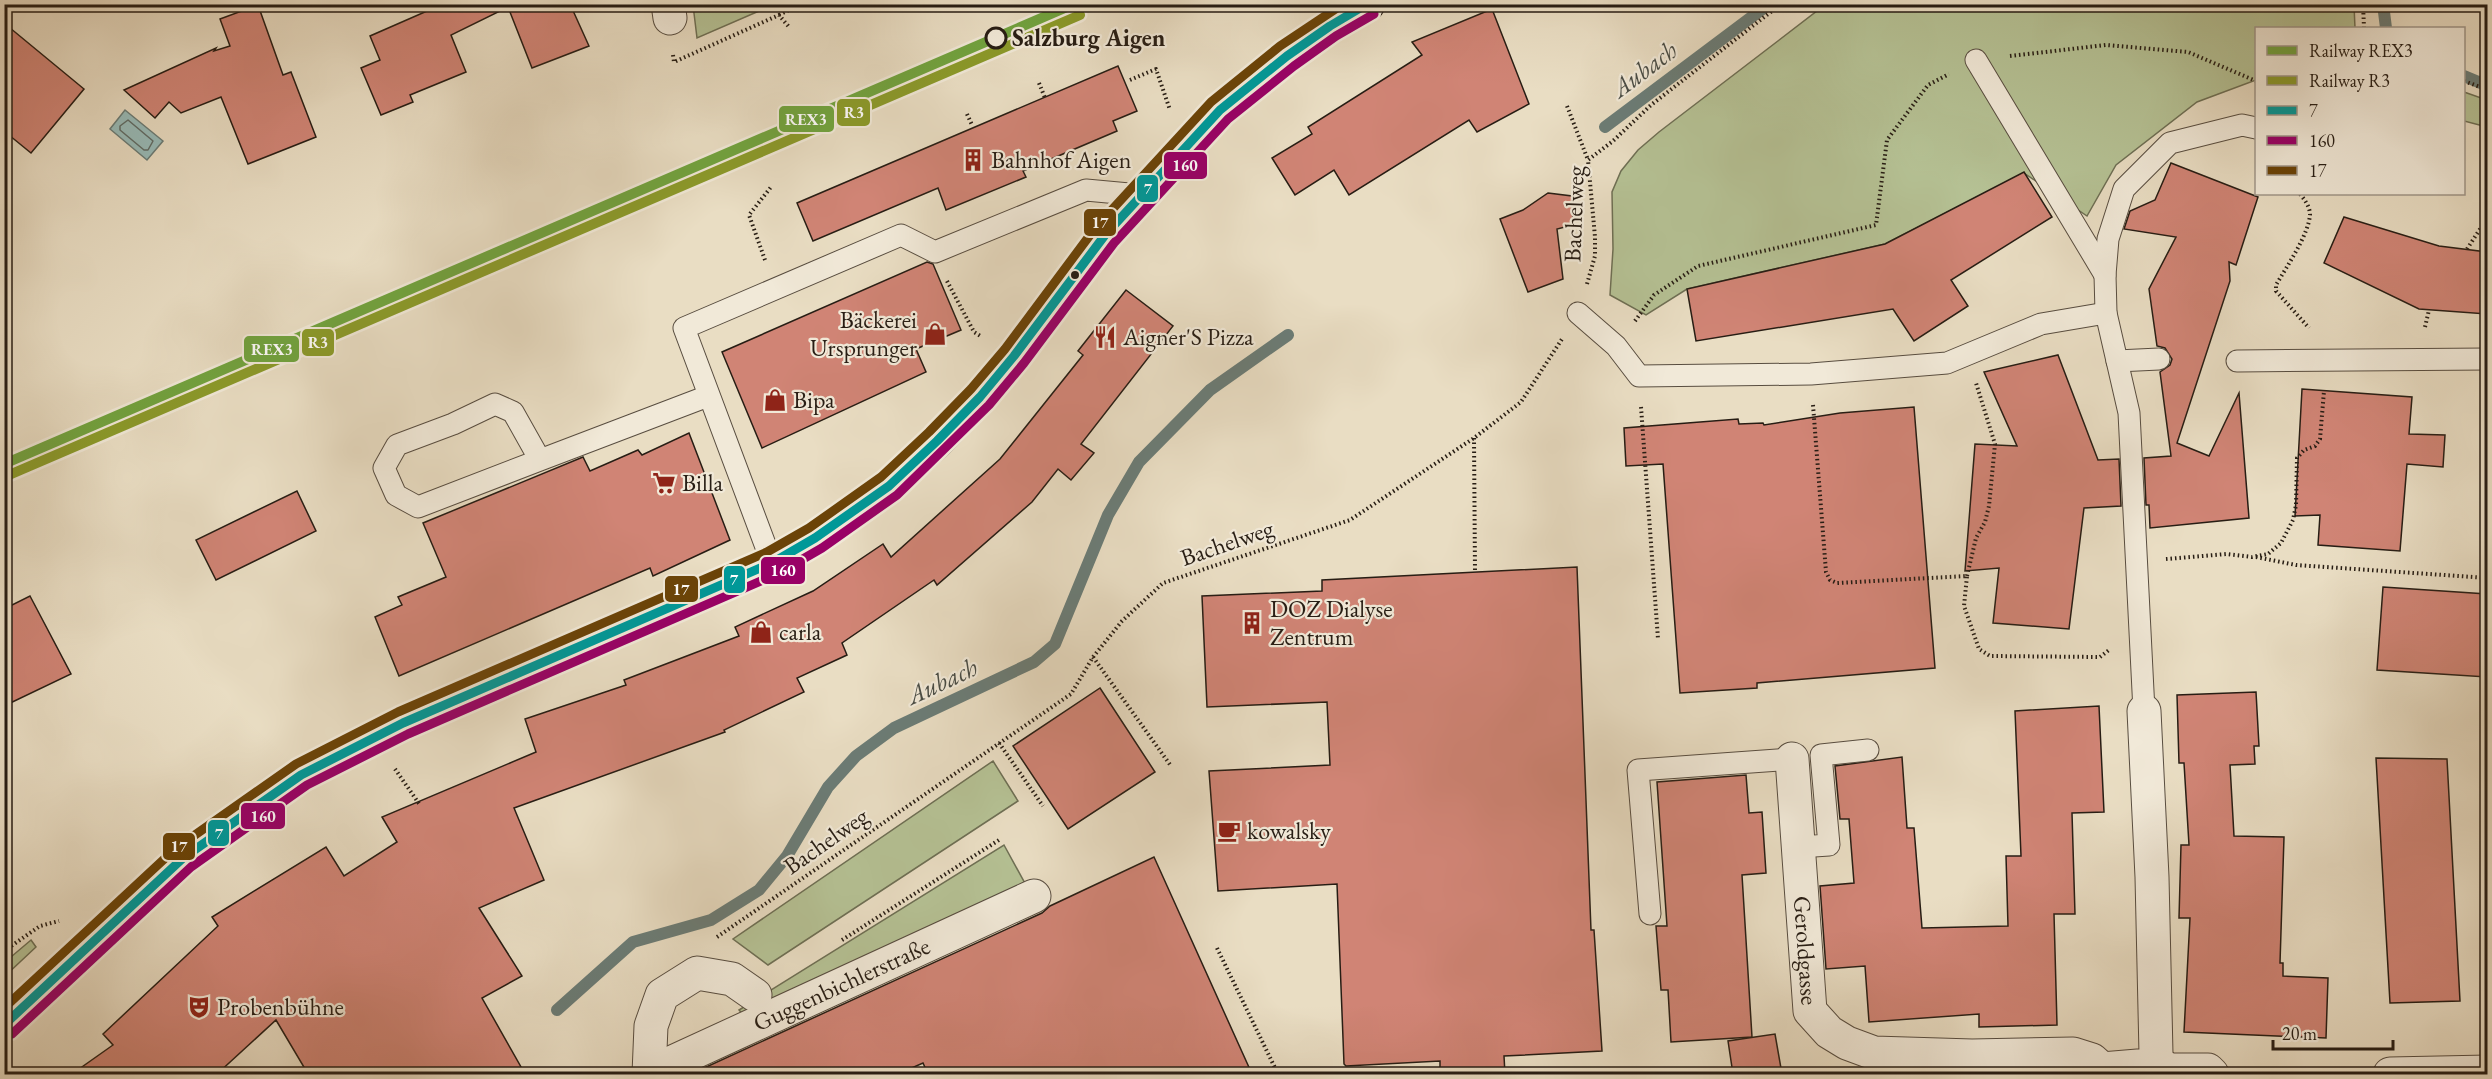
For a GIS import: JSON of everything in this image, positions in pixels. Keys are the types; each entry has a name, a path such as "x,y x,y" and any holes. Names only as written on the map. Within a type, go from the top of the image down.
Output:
{"street":[{"path":"4,1025 183,858 301,775 403,723 772,563 815,538 890,486 980,397 1014,356 1099,243 1140,195 1220,110 1287,56 1330,26 1368,4"},
{"path":"2144,711 2153,934 2156,1047 2154,1062"},
{"name":"Geroldgasse","path":"1792,759 1810,1011 1829,1032 1847,1044 1874,1053 1972,1056 2073,1054 2092,1060 2099,1071 2150,1065 2154,1062 2170,1070 2208,1070 2212,1074"},
{"name":"Guggenbichlerstraße","path":"756,995 732,979 697,973 662,995 651,1026 649,1074 1034,896"},
{"path":"2390,1074 2487,1072"}],"lane":[{"path":"1976,60 2105,275"},
{"path":"2144,711 2129,413 2106,313 2105,275 2108,239 2124,189 2170,143 2242,125 2255,128"},
{"path":"772,563 684,328 901,235 935,252 1086,190 1140,195"},
{"path":"1578,313 1616,346 1639,376 1811,374 1947,363 2041,324 2106,313"},
{"path":"2117,361 2158,359"},
{"path":"2237,361 2487,359"},
{"path":"540,460 513,412 495,404 453,424 397,445 384,468 396,495 418,507 708,396"},
{"path":"1799,847 1829,844 1821,754 1868,750"},
{"path":"1650,914 1638,770 1792,759"}],"path":[{"path":"669,11 674,62 801,4"},
{"name":"Bachelweg","path":"708,940 718,936 1071,694 1094,657 1122,621 1163,583 1350,520 1474,438 1521,402 1578,313 1595,256 1588,160 1613,141 1651,105 1780,4"},
{"path":"2362,4 2364,27"},
{"path":"779,15 789,27"},
{"path":"1130,80 1156,69 1172,114 1195,136"},
{"path":"2465,82 2487,90"},
{"path":"1039,83 1045,98"},
{"path":"1567,106 1588,160"},
{"path":"967,114 972,125"},
{"path":"771,187 749,215 776,290"},
{"path":"2252,557 2268,554 2281,543 2293,520 2296,505 2297,458 2304,450 2315,446 2320,439 2327,360 2326,346 2276,291 2276,285 2306,231 2310,214 2307,203 2301,195"},
{"path":"2467,249 2487,217"},
{"path":"1616,346 1654,295 1698,266 1876,225"},
{"path":"935,252 950,288 974,332 989,340"},
{"path":"1967,354 1995,444 1989,506 1985,522 1976,538 1966,576 1964,606 1979,649 1990,656 2100,657 2116,644"},
{"path":"1811,374 1826,572 1830,580 1837,583 1966,576"},
{"path":"1639,376 1658,639"},
{"path":"1474,438 1475,572"},
{"path":"2138,587 2150,568 2169,557 2227,554 2295,565 2487,578"},
{"path":"1094,657 1171,766"},
{"path":"999,742 1043,806"},
{"path":"1217,948 1278,1074"}],"green space":[{"path":"693,4 773,5 697,38"},
{"path":"1830,5 2354,5 2355,27 2255,27 2255,80 2197,102 2116,165 2087,216 2024,173 1885,244 1687,289 1646,315 1610,295 1613,249 1612,192 1621,171 1638,150 1659,132 1817,11"},
{"path":"2465,92 2487,100 2487,127 2465,121"},
{"path":"993,761 1018,801 768,965 733,939"},
{"path":"1004,845 1027,887 745,1017 739,1010"},
{"path":"31,940 36,947 5,976 5,962"}],"water":[{"path":"125,110 163,141 147,160 110,129"}],"building":[{"path":"443,4 570,4 589,46 532,68 508,7 451,35 466,72 410,95 413,102 381,115 361,68 380,60 370,36"},
{"path":"258,5 283,75 291,72 316,137 248,164 221,97 181,113 169,102 155,118 124,90 216,48 214,51 230,46 220,19"},
{"path":"1492,9 1529,104 1477,132 1469,120 1349,195 1334,170 1295,195 1272,158 1312,134 1308,127 1422,55 1412,42"},
{"path":"4,23 84,89 31,153 4,131"},
{"name":"Bahnhof Aigen","path":"1118,66 1137,111 1113,121 1117,131 1023,171 1026,177 946,210 938,188 813,241 797,203"},
{"path":"2171,163 2258,197 2236,265 2229,262 2230,281 2177,443 2209,456 2239,393 2249,518 2150,528 2149,505 2146,505 2144,458 2171,456 2160,372 2170,365 2172,359 2165,348 2157,346 2149,289 2176,237 2124,229 2130,211 2155,200"},
{"path":"2024,172 2052,217 1951,280 1968,306 1914,341 1893,309 1696,341 1687,289 1885,244"},
{"path":"1548,193 1572,196 1573,225 1557,229 1563,279 1528,292 1500,219 1523,210"},
{"path":"2344,217 2439,246 2487,252 2487,314 2419,309 2324,263"},
{"path":"927,262 933,264 961,330 916,349 926,372 762,448 722,352"},
{"path":"1126,290 1173,326 1081,444 1094,453 1071,480 1058,469 1032,502 937,585 934,580 842,643 847,655 797,678 804,692 724,730 725,732 514,808 544,880 479,908 522,976 482,998 525,1074 308,1074 276,1020 217,1074 72,1074 113,1045 103,1034 218,926 212,917 326,847 344,876 397,842 382,817 536,752 525,719 626,685 624,680 739,636 735,627 813,591 883,544 891,557 1000,459 1083,355 1078,351"},
{"path":"2058,355 2098,460 2119,459 2121,506 2084,508 2069,629 1993,623 1999,568 1965,571 1975,444 2017,446 1984,372"},
{"path":"2302,389 2412,397 2409,434 2445,435 2443,467 2407,464 2400,551 2318,545 2320,515 2295,516"},
{"path":"1914,407 1935,668 1757,683 1757,688 1680,693 1663,464 1626,466 1624,428 1738,419 1739,424 1763,423 1764,425 1840,413"},
{"path":"689,433 730,540 653,576 650,568 399,676 375,617 402,605 398,597 446,577 423,523 583,457 590,471 638,450 642,455"},
{"path":"297,491 316,531 216,580 196,540"},
{"path":"1577,567 1591,930 1594,930 1602,1051 1504,1056 1505,1074 1440,1074 1440,1061 1346,1066 1344,1064 1337,884 1218,891 1209,771 1330,765 1327,702 1207,707 1202,596 1322,591 1322,580"},
{"path":"2383,587 2487,594 2487,677 2377,670"},
{"path":"30,596 71,674 4,706 4,609"},
{"path":"1100,688 1155,772 1068,829 1013,746"},
{"path":"2256,692 2259,746 2254,746 2255,764 2230,765 2234,836 2284,837 2280,963 2283,963 2283,976 2328,978 2326,1038 2184,1032 2190,918 2179,918 2181,845 2189,845 2184,763 2179,763 2177,695"},
{"path":"2099,706 2104,812 2072,813 2075,914 2054,914 2057,1025 1979,1027 1979,1014 1869,1022 1865,966 1826,969 1820,886 1854,883 1849,819 1840,819 1835,766 1902,757 1907,828 1914,828 1922,928 2008,926 2006,856 2021,856 2015,711"},
{"path":"2376,758 2447,759 2460,1001 2390,1003"},
{"path":"1746,775 1749,813 1762,812 1766,873 1742,875 1752,1037 1671,1042 1668,990 1661,990 1656,926 1667,926 1657,782"},
{"path":"1154,857 1252,1074 928,1074 923,1063 898,1074 691,1074 1042,913 1050,906"},
{"path":"1775,1034 1782,1074 1733,1074 1728,1041"}],"waterway":[{"name":"Aubach","path":"1605,127 1769,4"},
{"name":"Aubach","path":"2383,4 2386,27"},
{"name":"Aubach","path":"2465,76 2488,86"},
{"name":"Aubach","path":"557,1010 633,942 711,920 759,890 787,856 828,787 856,756 894,728 1034,662 1055,644 1108,515 1139,462 1210,390 1288,335"}],"rail line":[{"name":"REX3","path":"4,464 1074,4"},
{"name":"R3","path":"9,475 1080,15"}],"transit line":[{"name":"17","path":"4,1008 175,849 296,764 398,712 767,552 809,528 881,477 971,389 1005,349 1096,227 1211,102 1280,46 1343,4"},
{"name":"7","path":"4,1025 183,858 301,775 403,723 772,563 815,538 889,486 980,397 1014,356 1105,235 1220,110 1287,56 1367,4"},
{"name":"160","path":"12,1034 191,867 307,785 408,734 777,574 822,548 897,495 989,405 1024,363 1114,243 1228,119 1294,66 1336,36 1374,14"}],"place":[{"name":"Salzburg Aigen","path":"996,38"},
{"name":"Bahnhof Aigen","path":"973,160"},
{"name":"Bäckerei Ursprunger","path":"935,334"},
{"name":"Aigner'S Pizza","path":"1105,337"},
{"name":"Bipa","path":"775,400"},
{"name":"Billa","path":"664,483"},
{"name":"DOZ Dialyse Zentrum","path":"1252,623"},
{"name":"carla","path":"761,632"},
{"name":"kowalsky","path":"1229,831"},
{"name":"Probenbühne","path":"199,1007"}]}
